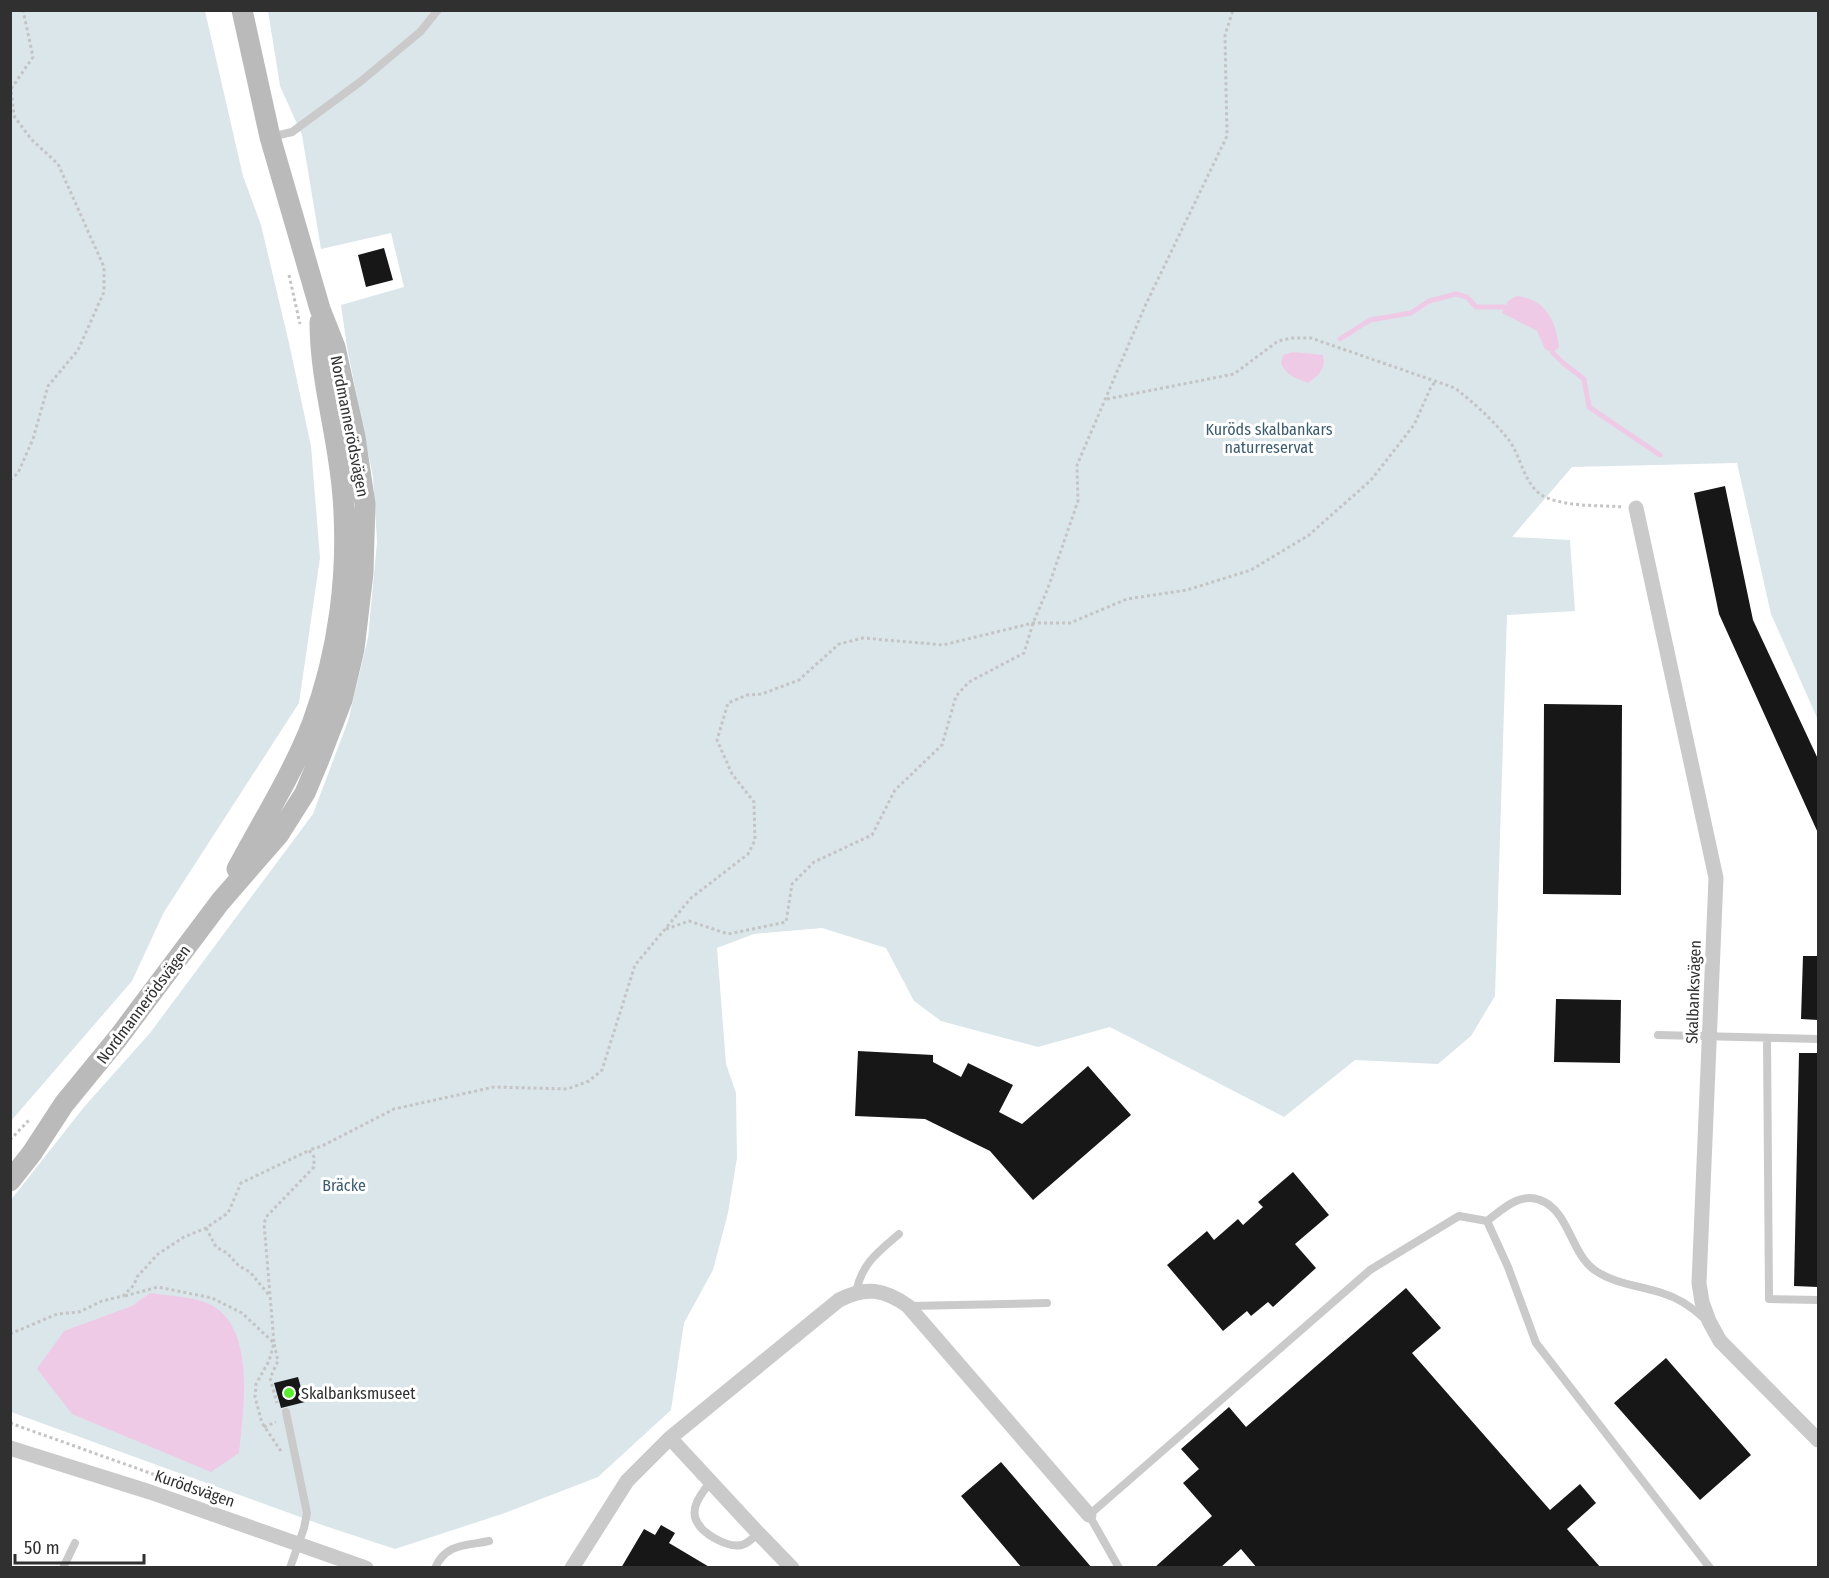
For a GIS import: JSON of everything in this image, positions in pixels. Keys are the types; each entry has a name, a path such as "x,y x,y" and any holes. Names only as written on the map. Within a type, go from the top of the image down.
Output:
{"main road":[{"name":"Nordmannerödsvägen","path":"10,1181 32,1153 64,1104 118,1038 220,902 291,770 312,724 328,671 340,617 346,550 343,495 320,348 320,309 270,137 242,10"},
{"name":"Nordmannerödsvägen","path":"10,1156 64,1104"}],"street":[{"name":"Skalbanksvägen","path":"1636,508 1716,878 1699,1283 1702,1302 1720,1341 1818,1440"},
{"path":"572,1568 627,1481 670,1438 839,1300 856,1292 893,1295 908,1306 1089,1515"},
{"path":"670,1438 792,1568"},
{"name":"Kurödsvägen","path":"10,1448 299,1542 366,1568"}],"lane":[{"path":"270,137 291,132 360,82 420,32 438,10"},
{"path":"1658,1035 1818,1039"},
{"path":"1767,1038 1768,1299 1818,1300"},
{"path":"1119,1568 1089,1515 1370,1270 1459,1216 1487,1221 1514,1201 1527,1198 1540,1200 1551,1207 1562,1221 1579,1254 1596,1272 1673,1297 1690,1306 1709,1321"},
{"path":"1487,1221 1509,1267 1536,1343 1710,1568"},
{"path":"856,1292 860,1274 865,1266 899,1234"},
{"path":"908,1306 1047,1303"},
{"path":"286,1412 307,1513 290,1568"},
{"path":"710,1482 695,1509 695,1518 700,1526 725,1543 732,1545 744,1545 758,1533"},
{"path":"435,1568 448,1549 489,1541"},
{"path":"63,1568 75,1543"}],"path":[{"path":"10,480 18,473 33,439 48,386 78,350 104,292 104,267 58,164 31,139 14,116 11,88 33,57 23,10"},
{"path":"664,929 690,921 728,934 786,922 792,884 814,862 872,836 895,790 942,745 956,696 969,682 1024,653 1078,501 1077,465 1146,304 1227,136 1225,35 1233,10"},
{"path":"288,271 301,327"},
{"path":"1107,399 1234,374 1278,341 1311,338 1455,388 1472,401 1510,442 1526,473 1543,496 1560,501 1636,508"},
{"path":"123,1296 158,1254 184,1237 206,1228 228,1213 241,1183 322,1146 394,1108 494,1087 567,1089 589,1081 602,1070 635,965 691,898 748,854 754,840 754,802 732,774 717,740 728,703 747,695 762,694 799,681 839,644 863,638 943,645 1033,623 1070,623 1127,599 1187,590 1251,570 1309,535 1371,480 1414,425 1436,381"},
{"path":"10,1140 33,1115"},
{"path":"272,1387 270,1378 278,1362 269,1295 264,1223 267,1216 314,1167 314,1157 309,1150"},
{"path":"206,1228 216,1247 227,1253 238,1266 250,1272 269,1295"},
{"path":"10,1334 57,1314 79,1312 102,1301 158,1287 212,1298 242,1313 274,1343"},
{"path":"274,1343 269,1361 256,1384 255,1397 262,1423 286,1459 297,1463"},
{"path":"10,1423 203,1492"}],"green space":[{"path":"11,10 205,11 243,176 261,225 311,446 320,558 299,703 164,912 132,981 11,1121"},
{"path":"268,11 1818,11 1818,720 1771,614 1737,463 1572,467 1512,537 1570,540 1575,611 1507,615 1495,996 1471,1036 1438,1064 1355,1060 1284,1117 1110,1027 1038,1047 941,1021 914,1001 886,948 822,928 754,934 717,948 726,1064 736,1093 737,1158 728,1213 713,1270 684,1323 671,1410 598,1477 505,1513 395,1549 325,1526 11,1412 10,1201 84,1107 150,1033 313,814 348,721 368,638 377,542 373,477 341,305 404,287 391,233 321,249 302,135 280,86"}],"shaded area":[{"path":"1517,296 1535,302 1548,313 1555,328 1559,347 1553,353 1545,349 1537,331 1502,313 1508,301"},
{"path":"1293,352 1323,355 1321,371 1308,383 1292,376 1281,363 1283,355"},
{"path":"150,1293 207,1303 227,1318 236,1334 244,1374 239,1453 211,1472 72,1414 37,1369 64,1331 132,1306"}],"building":[{"path":"384,248 393,280 366,287 358,255"},
{"path":"1725,486 1753,620 1818,759 1818,833 1719,614 1694,493"},
{"path":"1544,704 1622,705 1621,895 1543,894"},
{"path":"1803,956 1818,956 1818,1020 1801,1019"},
{"path":"1556,999 1621,1000 1620,1063 1554,1062"},
{"path":"858,1051 933,1055 933,1062 961,1077 968,1063 1013,1085 999,1112 1022,1124 1088,1066 1131,1115 1033,1200 990,1151 925,1119 855,1116"},
{"path":"1799,1053 1818,1053 1818,1287 1794,1286"},
{"path":"1293,1172 1329,1215 1295,1244 1316,1268 1273,1307 1268,1302 1251,1316 1247,1311 1223,1331 1167,1265 1207,1231 1214,1240 1238,1219 1243,1225 1263,1207 1258,1202"},
{"path":"1406,1288 1441,1328 1412,1353 1550,1510 1580,1484 1596,1503 1567,1529 1601,1568 1257,1568 1241,1549 1220,1568 1154,1568 1212,1516 1183,1483 1199,1469 1181,1449 1229,1407 1246,1427"},
{"path":"1666,1358 1751,1455 1700,1500 1614,1403"},
{"name":"Skalbanksmuseet","path":"298,1377 305,1402 281,1408 274,1383"},
{"path":"1001,1462 1092,1568 1022,1568 961,1496"},
{"path":"661,1525 675,1533 669,1543 711,1568 621,1568 644,1529 655,1535"}],"waterway":[{"path":"1340,339 1370,320 1411,313 1429,301 1456,294 1467,297 1476,307 1505,307"},
{"path":"1553,353 1584,379 1589,407 1660,455"}],"place":[{"name":"Skalbanksmuseet","path":"289,1393"}],"park label":[{"name":"Kuröds skalbankars naturreservat","path":"1269,438"},
{"name":"Bräcke","path":"344,1185"}]}
